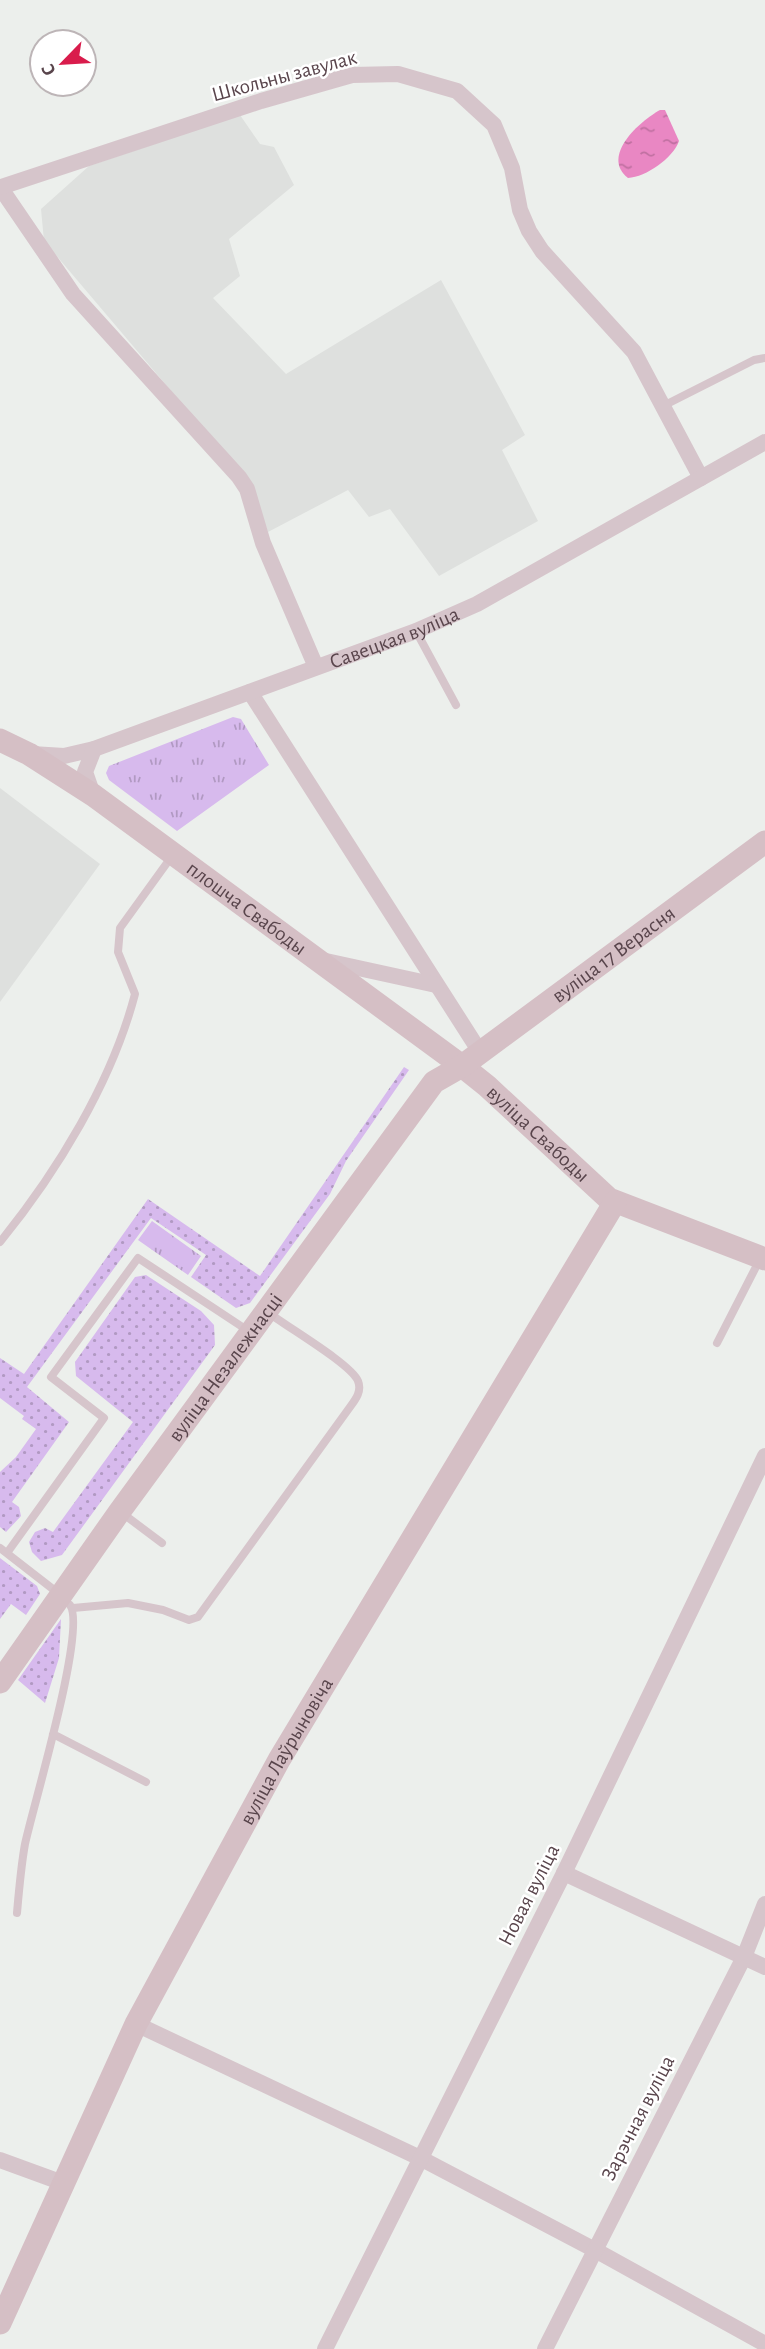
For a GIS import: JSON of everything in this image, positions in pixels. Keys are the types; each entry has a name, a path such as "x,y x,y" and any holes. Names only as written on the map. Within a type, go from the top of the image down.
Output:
{"main road":[{"name":"Савецкая вуліца","path":"0,740 29,754"},
{"name":"плошча Свабоды","path":"29,754 93,795 317,960 471,1059"},
{"name":"вуліца 17 Верасня","path":"471,1059 765,842"},
{"name":"вуліца Свабоды","path":"471,1059 487,1086 603,1195 762,1259"},
{"name":"вуліца Незалежнасці","path":"0,1682 67,1601 120,1511 432,1085 471,1059"},
{"name":"вуліца Лаўрыновіча","path":"0,2323 136,2024 279,1760 615,1202"}],"street":[{"name":"Школьны завулак","path":"316,667 263,543 247,489 73,294 0,187 261,101 352,75 398,74 433,82 457,92 494,125 512,168 520,210 529,231 542,251 634,352 701,478"},
{"name":"Савецкая вуліца","path":"29,754 64,756 94,749 416,631 477,604 765,442"},
{"path":"250,692 436,985 471,1059"},
{"path":"93,795 85,772 94,749"},
{"path":"317,960 436,985"},
{"name":"Новая вуліца","path":"325,2349 564,1873 765,1456"},
{"path":"564,1873 765,1967"},
{"name":"Зарэчная вуліца","path":"545,2349 744,1957 765,1904"},
{"path":"136,2024 420,2158 595,2250 758,2341"},
{"path":"0,2160 63,2183"}],"lane":[{"path":"663,406 754,360 765,358"},
{"path":"416,631 456,705"},
{"path":"0,1242 27,1209 80,1130 135,993 118,952 120,928 173,853"},
{"path":"17,1913 25,1845 53,1734 74,1627 67,1601 3,1550 104,1418 51,1377 138,1258 250,1332"},
{"path":"717,1343 762,1259"},
{"path":"67,1601 128,1603 163,1610 189,1620 198,1617 351,1407 358,1395 359,1386 349,1370 266,1311"},
{"path":"120,1511 162,1543"},
{"path":"53,1734 146,1782"}],"shaded area":[{"path":"240,115 260,144 274,147 294,185 229,239 240,276 213,298 286,374 441,280 525,435 502,450 538,521 439,576 390,509 369,517 348,490 268,532 250,484 44,241 41,209 89,166"},
{"path":"0,788 100,864 0,1002"}],"green space":[{"path":"233,717 241,719 269,765 177,831 109,780 106,773 109,766"},
{"path":"404,1067 409,1070 346,1161 330,1194 250,1303 236,1308 191,1277 206,1255 151,1218 27,1387 69,1422 12,1502 19,1507 21,1516 6,1532 0,1527 0,1472 16,1457 36,1429 0,1398 0,1358 24,1374 148,1199 260,1276"},
{"path":"152,1221 201,1256 188,1275 138,1240"},
{"path":"146,1275 201,1311 214,1325 215,1345 62,1555 41,1561 32,1552 29,1542 35,1532 45,1528 53,1532 133,1422 76,1376 75,1362 135,1277"},
{"path":"0,1558 37,1586 40,1594 26,1615 11,1604 0,1619"},
{"path":"61,1619 59,1658 45,1703 18,1680"}],"water":[{"path":"660,110 665,110 679,141 671,154 658,166 628,178 618,160 621,150 634,131"}]}
